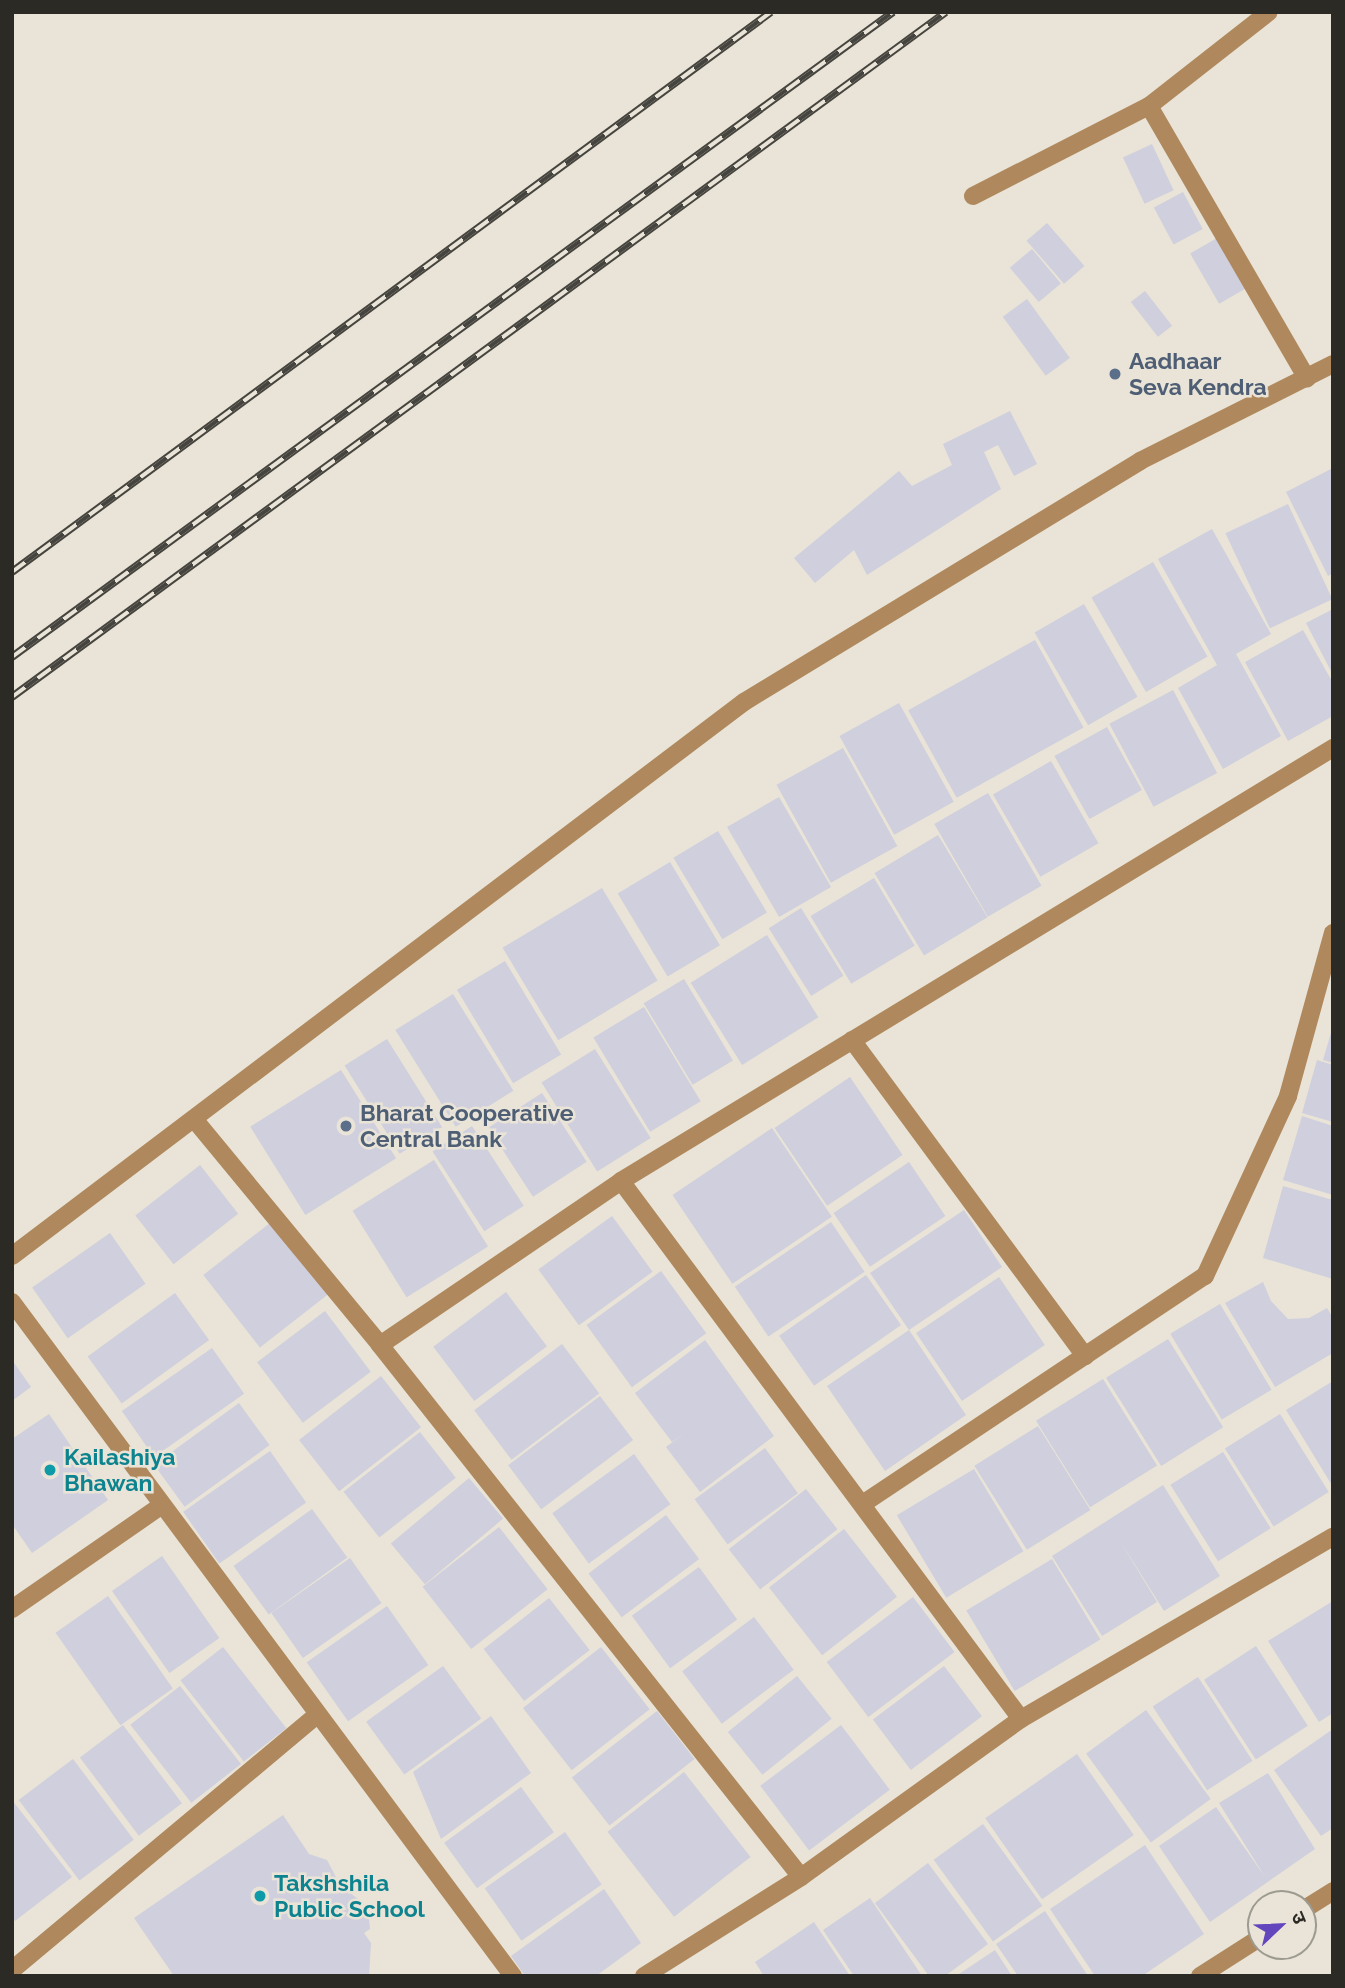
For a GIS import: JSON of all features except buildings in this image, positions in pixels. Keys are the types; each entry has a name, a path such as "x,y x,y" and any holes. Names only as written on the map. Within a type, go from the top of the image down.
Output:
{"street":[{"path":"973,196 1149,106 1269,12"},
{"path":"1149,106 1307,379"},
{"path":"12,1256 744,702 1140,461 1333,364"},
{"path":"380,1345 621,1181 1333,748"},
{"path":"864,1503 1205,1276 1288,1096 1333,933"},
{"path":"852,1040 1085,1356"},
{"path":"194,1119 380,1345 801,1877"},
{"path":"621,1181 864,1503 1021,1719"},
{"path":"12,1302 161,1506 513,1976"},
{"path":"12,1609 161,1506"},
{"path":"645,1976 801,1877 1021,1719 1333,1537"},
{"path":"12,1970 317,1715"},
{"path":"1317,1901 1333,1891"},
{"path":"1200,1976 1247,1946"}],"railway":[{"path":"12,572 771,12"},
{"path":"12,657 893,12"},
{"path":"12,697 946,12"}],"place":[{"name":"Aadhaar Seva Kendra","path":"1115,374"},
{"name":"Bharat Cooperative Central Bank","path":"346,1126"},
{"name":"Kailashiya Bhawan","path":"50,1470"},
{"name":"Takshshila Public School","path":"260,1896"}]}
